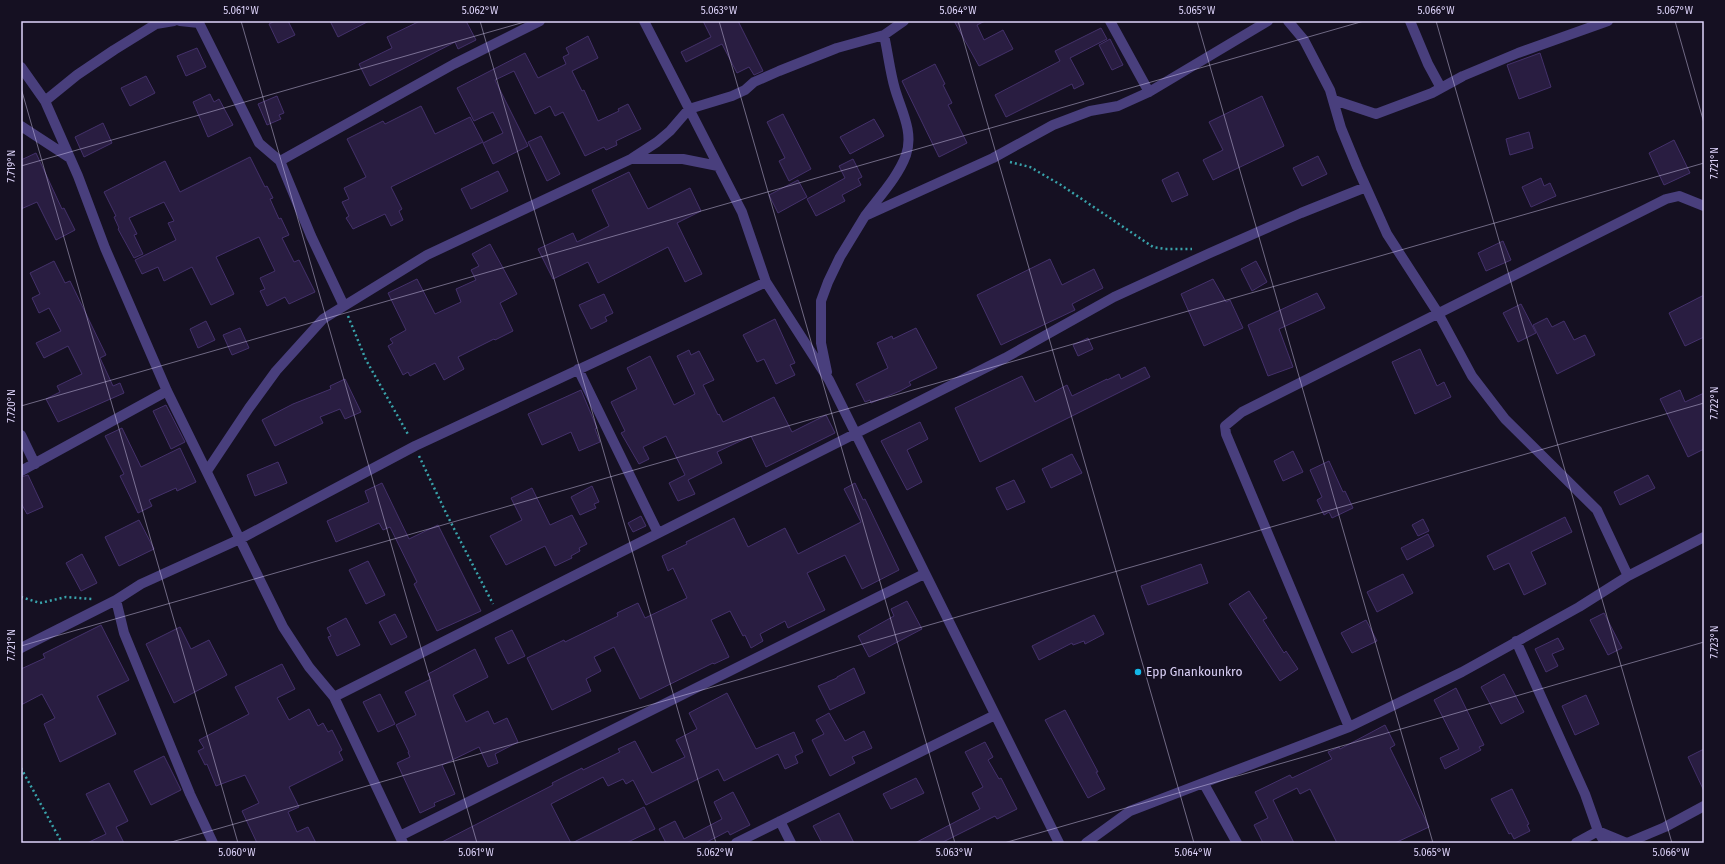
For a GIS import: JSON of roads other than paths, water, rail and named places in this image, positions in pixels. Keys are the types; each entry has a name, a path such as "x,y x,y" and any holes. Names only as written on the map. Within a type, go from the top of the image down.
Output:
{"street":[{"path":"45,101 76,75 114,50 156,24 174,21"},
{"path":"180,21 199,22 259,142 280,161 311,236 344,306"},
{"path":"280,161 454,64 540,21"},
{"path":"644,21 742,212 766,282 829,380 1058,843"},
{"path":"207,471 249,408 276,371 323,319 427,255 631,158 657,142 670,131 689,109 732,96 745,90 754,82 778,71 837,48 884,35 904,21"},
{"path":"1110,21 1149,92"},
{"path":"865,216 994,158 1053,125 1090,112 1118,106 1149,92 1268,21"},
{"path":"1288,21 1304,40 1319,66 1334,100 1341,128 1387,234 1438,313 1472,376 1505,419 1597,510 1628,576"},
{"path":"1410,21 1428,64 1441,88"},
{"path":"1334,100 1376,114 1441,88 1463,76 1518,53 1608,21"},
{"path":"829,380 821,343 821,301 840,257 865,216 898,169 906,154 908,141 904,114 895,90 884,35"},
{"path":"21,67 45,101 78,176 105,248 167,391 283,626 309,667 334,697 402,840 924,574"},
{"path":"21,126 70,158"},
{"path":"631,158 683,159 718,166"},
{"path":"334,697 1005,358 1114,297 1210,252 1366,187"},
{"path":"1349,727 1226,434 1225,426 1242,412 1666,199 1679,196 1704,206"},
{"path":"21,648 116,600 142,584 240,539 415,446 766,282"},
{"path":"578,369 658,533"},
{"path":"21,471 167,391"},
{"path":"21,435 35,464"},
{"path":"1086,843 1130,812 1349,727 1462,672 1579,606 1628,576 1704,537"},
{"path":"116,600 124,633 190,794 213,843"},
{"path":"1516,641 1585,794 1598,831 1605,843"},
{"path":"736,843 995,715"},
{"path":"1204,784 1237,843"},
{"path":"1598,831 1627,843 1664,827 1704,806"},
{"path":"780,821 791,843"},
{"path":"1576,843 1598,831"}],"place":[{"name":"Epp Gnankounkro","path":"1138,672"}]}
